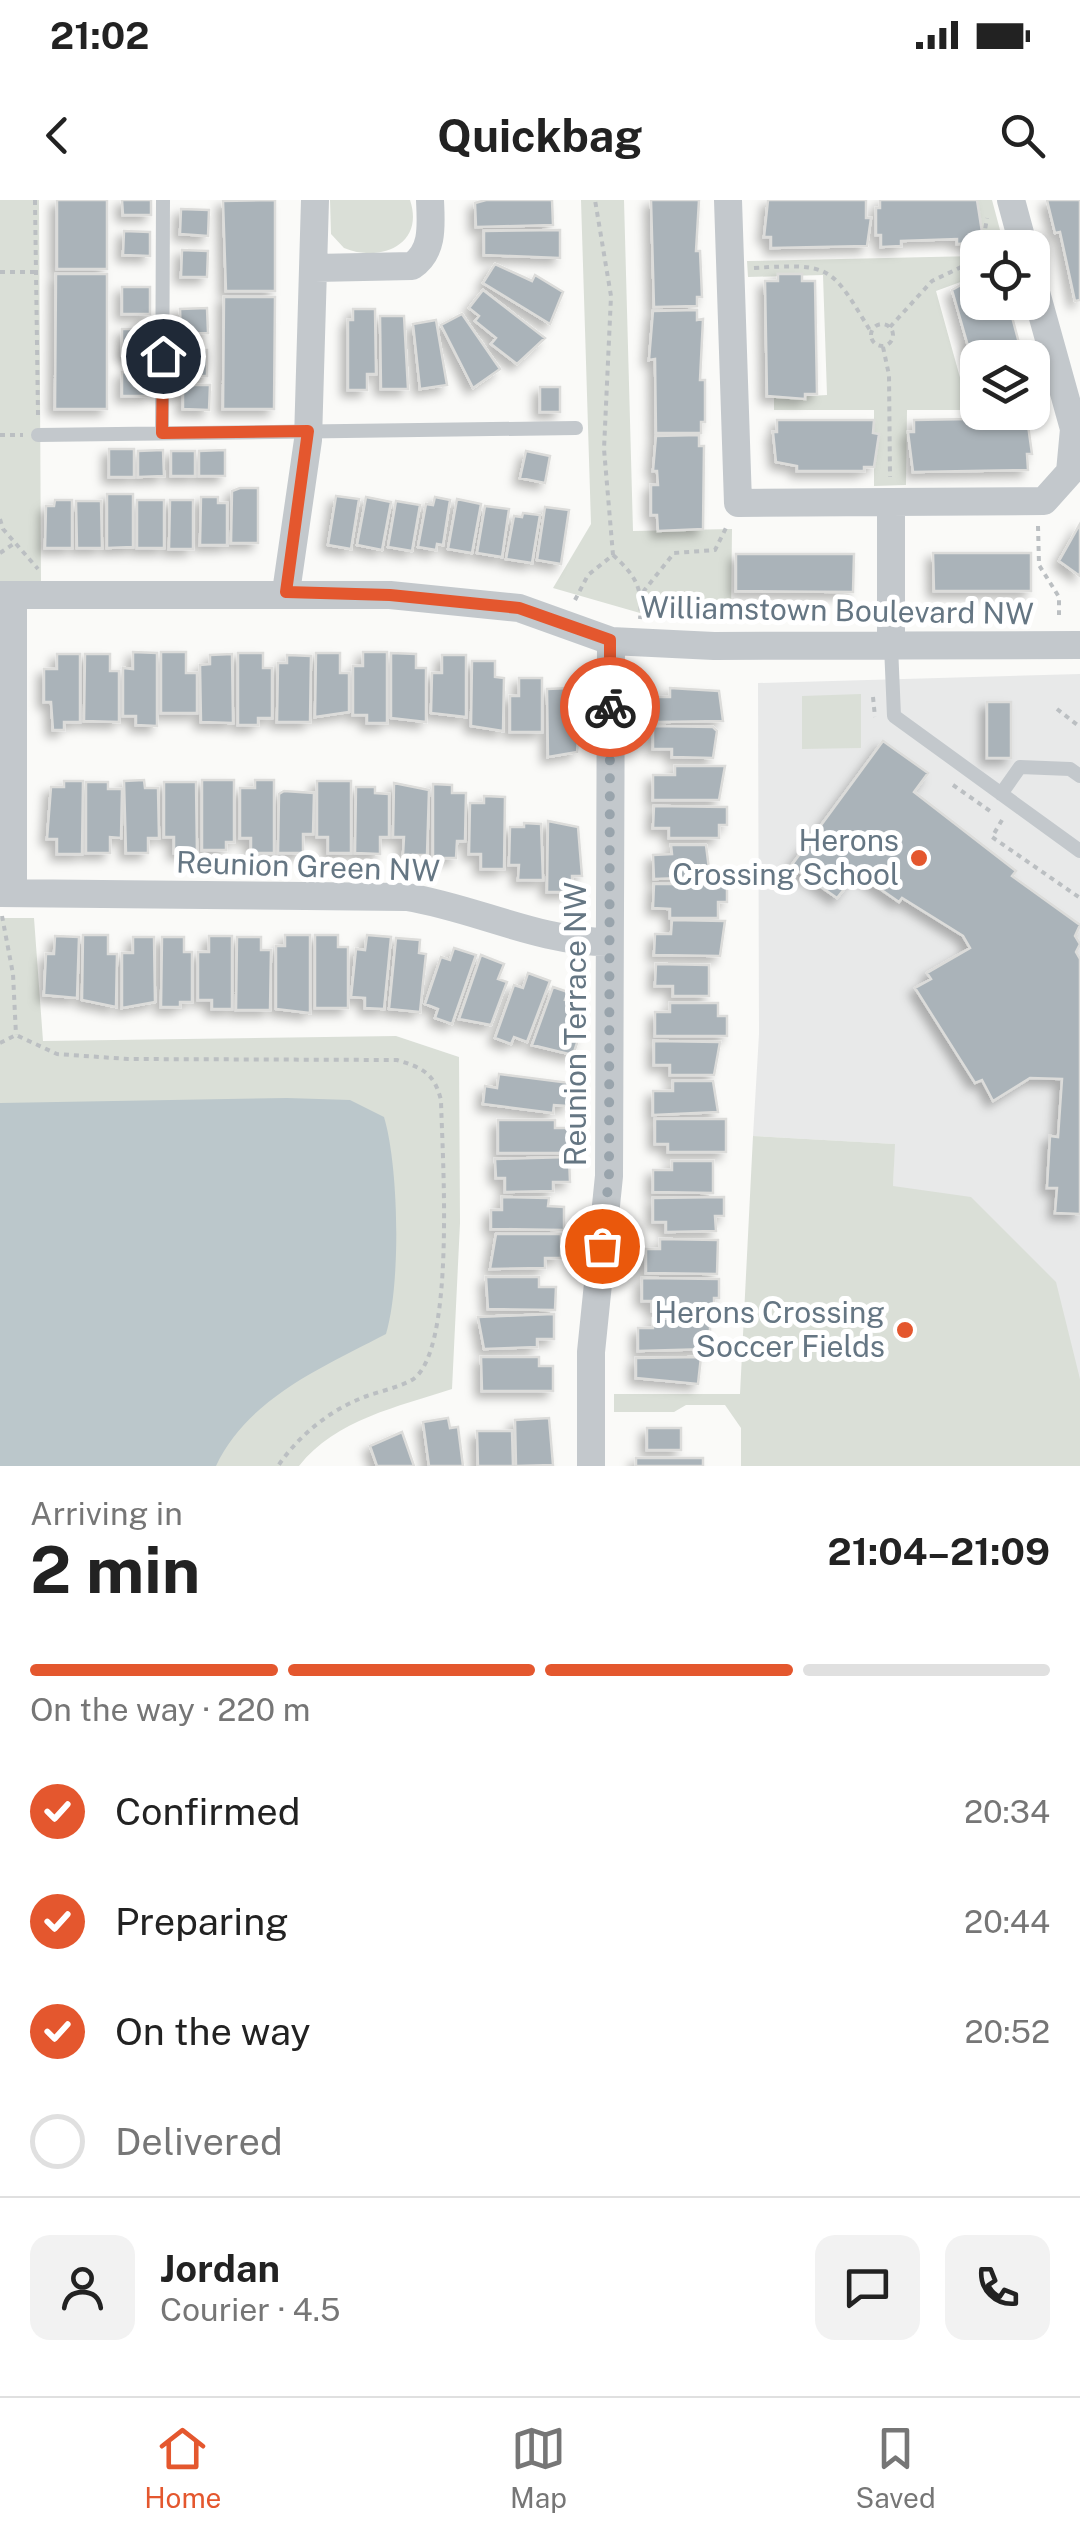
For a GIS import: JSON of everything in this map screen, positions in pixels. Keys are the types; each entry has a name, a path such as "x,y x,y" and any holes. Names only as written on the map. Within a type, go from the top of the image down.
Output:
{"street":[{"path":"286,592 308,431 316,200"},
{"path":"314,268 412,266 425,258 430,242 430,200"},
{"path":"728,200 738,503 1044,501 1070,472 1074,430 1044,320"},
{"path":"1011,200 1019,230"},
{"path":"891,503 891,646"},
{"path":"4,897 6,595"},
{"name":"Williamstown Boulevard NW","path":"6,595 390,595 519,608 610,640 714,646 1080,646"},
{"name":"Reunion Terrace NW","path":"591,1466 591,1352 609,1176 610,640"},
{"name":"Reunion Green NW","path":"4,897 407,897 456,905 538,933 608,942"}],"lane":[{"path":"162,433 163,200"},
{"path":"38,435 576,428"},
{"path":"891,646 894,716 1080,851"},
{"path":"1001,794 1020,767 1070,769 1080,776"}],"path":[{"path":"0,436 38,435 35,200"},
{"path":"595,200 611,296 604,449 612,555 631,571 643,592"},
{"path":"985,230 987,216"},
{"path":"731,270 809,264 830,272 871,332 873,343 883,347"},
{"path":"890,327 932,281 960,268"},
{"path":"0,272 36,272"},
{"path":"871,332 879,324 890,327"},
{"path":"883,347 894,338 890,327"},
{"path":"883,347 889,375 891,503"},
{"path":"1037,501 1040,565 1059,597 1059,615"},
{"path":"639,625 643,592 674,553 714,550 738,503"},
{"path":"0,520 38,569"},
{"path":"0,553 15,543"},
{"path":"575,600 588,575 612,555"},
{"path":"872,686 872,714 883,730"},
{"path":"1057,709 1080,727"},
{"path":"941,775 1002,820 992,837 1080,898"},
{"path":"4,897 14,974 16,1035"},
{"path":"0,1043 16,1035"},
{"path":"16,1035 57,1054 110,1058 397,1060 423,1068 436,1080 441,1100 442,1264 430,1364 414,1380 345,1405 289,1449 278,1466"}],"shaded area":[{"path":"0,200 39,200 41,581 0,581"},
{"path":"330,200 410,200 411,229 405,239 385,251 344,248 331,234"},
{"path":"581,200 624,200 633,531 732,529 731,613 640,613 553,588 591,524"},
{"path":"976,200 992,200 1000,230 976,230"},
{"path":"960,256 960,282 936,291 960,378 960,410 907,410 906,485 874,486 874,410 774,410 774,398 827,395 823,275 748,277 747,261"},
{"name":"Herons Crossing School","path":"1080,674 1080,1379 893,1186 894,1144 753,1136 759,1034 758,683"},
{"path":"861,694 861,748 802,749 802,696"},
{"path":"0,918 34,918 43,1041 396,1036 459,1057 460,1223 452,1389 349,1426 314,1450 299,1466 0,1466"},
{"path":"350,1100 384,1117 393,1165 396,1226 394,1286 386,1334 313,1372 267,1403 230,1442 216,1466 0,1466 0,1103"},
{"name":"Herons Crossing Soccer Fields","path":"753,1136 895,1144 893,1186 971,1197 1056,1282 1080,1379 1080,1466 741,1466 741,1428 725,1405 686,1405 674,1412 614,1412 614,1394 740,1394"}],"building":[{"path":"57,200 107,200 107,269 57,269"},
{"path":"122,200 151,200 151,215 123,215"},
{"path":"275,200 275,291 226,291 223,201"},
{"path":"552,200 553,225 476,227 475,203"},
{"path":"651,200 699,200 696,251 700,251 702,297 697,297 697,306 654,307"},
{"path":"768,200 866,200 866,218 871,218 867,246 771,248 771,237 764,237"},
{"path":"880,200 977,200 982,230 960,230 960,244 957,239 901,241 901,246 881,247 881,235 876,235 876,208 880,208"},
{"path":"1047,200 1080,200 1080,300 1075,301 1060,232 1055,233"},
{"path":"181,209 209,210 208,236 180,234"},
{"path":"560,230 560,258 484,255 484,231"},
{"path":"124,231 150,232 150,256 123,255"},
{"path":"182,250 208,251 207,277 181,277"},
{"path":"495,264 532,281 535,275 563,292 550,324 483,283"},
{"path":"56,274 107,274 107,409 55,409"},
{"path":"778,274 802,274 802,281 815,281 817,394 805,394 805,399 767,396 765,281 778,281"},
{"path":"960,285 960,318 952,290"},
{"path":"122,287 150,287 150,314 122,314"},
{"path":"483,290 545,338 517,364 491,344 496,338 475,321 479,316 469,308"},
{"path":"224,297 275,297 274,409 223,409"},
{"path":"207,308 208,333 181,334 180,309"},
{"path":"353,309 375,309 376,374 367,374 367,390 348,390 348,320 353,320"},
{"path":"697,310 697,320 703,319 700,380 705,380 705,422 701,422 701,433 656,433 655,359 649,360 653,311"},
{"path":"462,314 500,369 473,388 441,325"},
{"path":"380,316 404,316 408,389 381,389"},
{"path":"436,320 447,385 420,389 413,324"},
{"path":"961,320 1013,320 1018,340 966,340"},
{"path":"122,329 149,329 149,355 122,355"},
{"path":"181,350 207,350 207,376 181,376"},
{"path":"122,372 150,372 150,396 122,396"},
{"path":"183,385 210,385 209,410 183,409"},
{"path":"540,387 560,387 560,412 540,412"},
{"path":"960,419 960,430 1029,430 1032,454 1027,454 1028,470 913,472 908,432 914,432 914,420"},
{"path":"777,420 874,420 873,433 879,434 874,467 864,467 864,471 797,471 797,466 776,462 773,432 777,432"},
{"path":"699,435 699,446 704,446 703,529 658,531 657,515 651,515 651,485 658,485 657,471 653,471 656,436"},
{"path":"109,449 134,449 134,477 109,477"},
{"path":"163,450 164,476 138,477 138,451"},
{"path":"225,450 225,476 199,476 199,451"},
{"path":"171,451 195,451 195,476 171,476"},
{"path":"526,451 550,456 545,483 520,478"},
{"path":"258,488 258,543 231,543 232,491"},
{"path":"107,494 133,494 133,547 107,548"},
{"path":"336,496 359,499 351,549 328,545"},
{"path":"201,497 218,497 218,503 227,503 227,545 200,545"},
{"path":"366,497 391,502 382,550 357,545"},
{"path":"435,497 450,500 443,545 437,544 436,550 418,547 426,504 433,505"},
{"path":"457,499 481,504 472,553 448,549"},
{"path":"55,500 72,500 72,548 45,548 46,506 54,506"},
{"path":"137,500 164,500 164,548 137,548"},
{"path":"170,500 193,500 193,549 169,549"},
{"path":"76,501 101,501 102,548 77,548"},
{"path":"396,501 420,505 412,551 388,547"},
{"path":"485,506 509,509 502,557 477,553"},
{"path":"545,507 569,510 561,564 537,560"},
{"path":"523,513 540,515 532,563 506,559 514,516 522,517"},
{"path":"1080,524 1080,576 1059,561"},
{"path":"933,553 1031,553 1031,591 934,591"},
{"path":"736,554 854,554 853,592 736,591"},
{"path":"133,652 157,653 157,726 136,725 136,716 123,716 123,668 133,669"},
{"path":"161,652 186,652 186,673 197,673 197,713 161,713"},
{"path":"363,652 387,652 387,723 367,723 367,715 353,715 353,666 363,666"},
{"path":"238,653 263,653 263,668 272,668 272,718 258,718 258,725 238,725"},
{"path":"316,653 340,653 340,673 349,673 349,712 315,717"},
{"path":"391,653 416,654 416,668 426,668 426,722 391,718"},
{"path":"57,654 80,654 80,722 64,722 64,730 53,730 51,702 44,702 44,669 57,669"},
{"path":"85,654 110,654 110,671 119,671 119,722 84,721"},
{"path":"232,654 233,723 201,722 200,665 210,664 210,655"},
{"path":"287,655 311,656 310,722 277,722 278,663 287,663"},
{"path":"442,655 466,655 466,717 431,713 432,673 442,673"},
{"path":"472,661 495,661 495,677 504,678 503,731 471,726"},
{"path":"519,678 542,678 542,732 510,732 510,696 519,696"},
{"path":"571,688 571,702 581,706 577,752 548,757 547,689"},
{"path":"670,688 719,691 723,721 657,722 657,697 670,697"},
{"path":"987,702 1011,702 1011,758 987,758"},
{"path":"653,726 713,727 717,731 713,758 672,757 672,749 653,749"},
{"path":"883,741 928,773 914,792 1016,871 1012,876 1080,925 1075,936 1080,944 1076,952 1080,959 1080,1214 1055,1213 1057,1188 1047,1188 1050,1136 1058,1137 1062,1079 1030,1078 993,1101 982,1080 975,1083 915,988 931,979 927,973 970,948 963,936 902,898 899,902 857,873 837,898 791,866"},
{"path":"675,766 725,766 719,800 653,800 653,775 675,775"},
{"path":"144,780 145,788 158,788 159,838 148,838 148,853 126,853 124,781"},
{"path":"202,780 234,780 234,842 226,842 226,850 202,850"},
{"path":"255,780 274,780 274,853 251,853 251,838 240,838 240,788 255,788"},
{"path":"64,781 83,781 82,854 57,854 57,839 47,839 51,787 64,787"},
{"path":"317,781 351,781 351,853 328,853 328,837 317,837"},
{"path":"86,782 108,782 108,789 122,789 121,838 110,837 110,853 86,853"},
{"path":"164,782 196,782 197,853 174,853 174,837 164,837"},
{"path":"394,783 429,790 427,855 403,855 404,837 393,837"},
{"path":"433,784 452,785 452,793 466,793 465,841 457,841 456,858 433,858"},
{"path":"356,787 375,787 375,793 389,794 389,837 380,837 380,854 355,853"},
{"path":"314,793 313,834 303,834 303,853 278,853 279,794"},
{"path":"484,796 505,797 504,869 481,869 481,854 469,854 470,803 484,803"},
{"path":"654,806 727,807 727,825 719,825 719,838 669,838 669,828 653,828"},
{"path":"548,821 578,827 582,876 572,876 572,892 547,892"},
{"path":"524,823 541,824 543,880 518,880 519,865 509,865 510,827 524,827"},
{"path":"671,845 706,845 710,877 654,879 653,855 672,854"},
{"path":"654,884 727,884 727,902 718,902 718,918 670,918 670,909 653,908"},
{"path":"672,920 725,921 720,956 654,955 655,934 671,934"},
{"path":"83,935 108,935 108,954 117,954 116,1007 82,1000"},
{"path":"285,935 310,935 310,1013 276,1009 276,946 285,946"},
{"path":"315,935 338,935 338,947 348,947 348,1008 315,1008"},
{"path":"367,935 391,937 384,1009 365,1008 365,998 351,997 356,949 365,950"},
{"path":"55,936 79,937 77,998 44,995 46,954 54,954"},
{"path":"209,936 232,936 232,1009 212,1009 212,1000 198,1000 198,952 209,952"},
{"path":"133,937 154,937 155,1002 122,1008 122,953 133,953"},
{"path":"162,937 184,937 184,952 192,952 192,1002 180,1002 180,1007 161,1007"},
{"path":"237,937 261,937 261,950 271,950 270,1010 236,1010"},
{"path":"396,938 420,940 419,953 426,954 420,1012 389,1009"},
{"path":"454,948 476,955 452,1024 435,1018 438,1009 425,1004 441,957 450,960"},
{"path":"481,955 504,964 498,979 507,982 491,1025 459,1019"},
{"path":"656,964 709,965 709,996 673,996 673,986 655,986"},
{"path":"528,973 550,981 527,1042 514,1037 511,1044 495,1038 514,985 523,988"},
{"path":"553,987 568,992 565,1000 575,1003 569,1019 583,1025 573,1055 532,1045"},
{"path":"670,1003 718,1003 718,1016 727,1016 727,1036 655,1036 655,1012 670,1012"},
{"path":"654,1041 720,1042 714,1075 670,1075 670,1065 654,1065"},
{"path":"499,1074 570,1083 568,1106 554,1105 553,1113 483,1104 485,1086 497,1088"},
{"path":"673,1081 713,1081 718,1112 653,1115 653,1091 673,1091"},
{"path":"655,1119 726,1119 726,1152 668,1152 668,1144 655,1144"},
{"path":"498,1120 555,1120 555,1128 569,1128 569,1153 498,1153"},
{"path":"569,1157 570,1182 553,1182 553,1191 505,1192 505,1178 496,1178 495,1159"},
{"path":"672,1161 713,1161 713,1193 653,1192 653,1170 672,1170"},
{"path":"502,1197 549,1198 548,1206 564,1207 564,1230 491,1229 491,1210 502,1210"},
{"path":"724,1197 724,1216 715,1216 716,1231 666,1232 666,1222 653,1222 653,1198"},
{"path":"496,1234 561,1234 561,1258 545,1258 545,1268 490,1269"},
{"path":"660,1239 718,1240 717,1274 646,1273 646,1249 660,1249"},
{"path":"486,1277 539,1277 539,1287 556,1287 555,1310 488,1309"},
{"path":"642,1278 719,1279 719,1298 714,1298 714,1311 652,1311 652,1301 642,1301"},
{"path":"554,1314 554,1339 537,1339 537,1347 484,1349 478,1317"},
{"path":"710,1318 710,1349 638,1351 638,1328 653,1328 653,1319"},
{"path":"481,1357 539,1357 539,1366 553,1366 553,1391 482,1391"},
{"path":"701,1357 698,1384 636,1378 636,1358"},
{"path":"448,1418 450,1428 458,1427 463,1466 429,1466 423,1422"},
{"path":"549,1418 553,1465 516,1466 515,1420"},
{"path":"647,1428 681,1428 681,1450 647,1450"},
{"path":"477,1431 512,1431 513,1466 478,1466"},
{"path":"402,1432 414,1466 377,1466 370,1446"},
{"path":"636,1458 703,1458 703,1466 636,1466"}],"way so far":[{"path":"602,1246 609,1176 610,707"}],"place":[{"name":"Herons Crossing School","path":"919,858"},
{"name":"Herons Crossing Soccer Fields","path":"905,1330"}],"route":[{"path":"163,356 162,433 308,431 286,592 390,595 519,608 610,640 610,707"}]}
